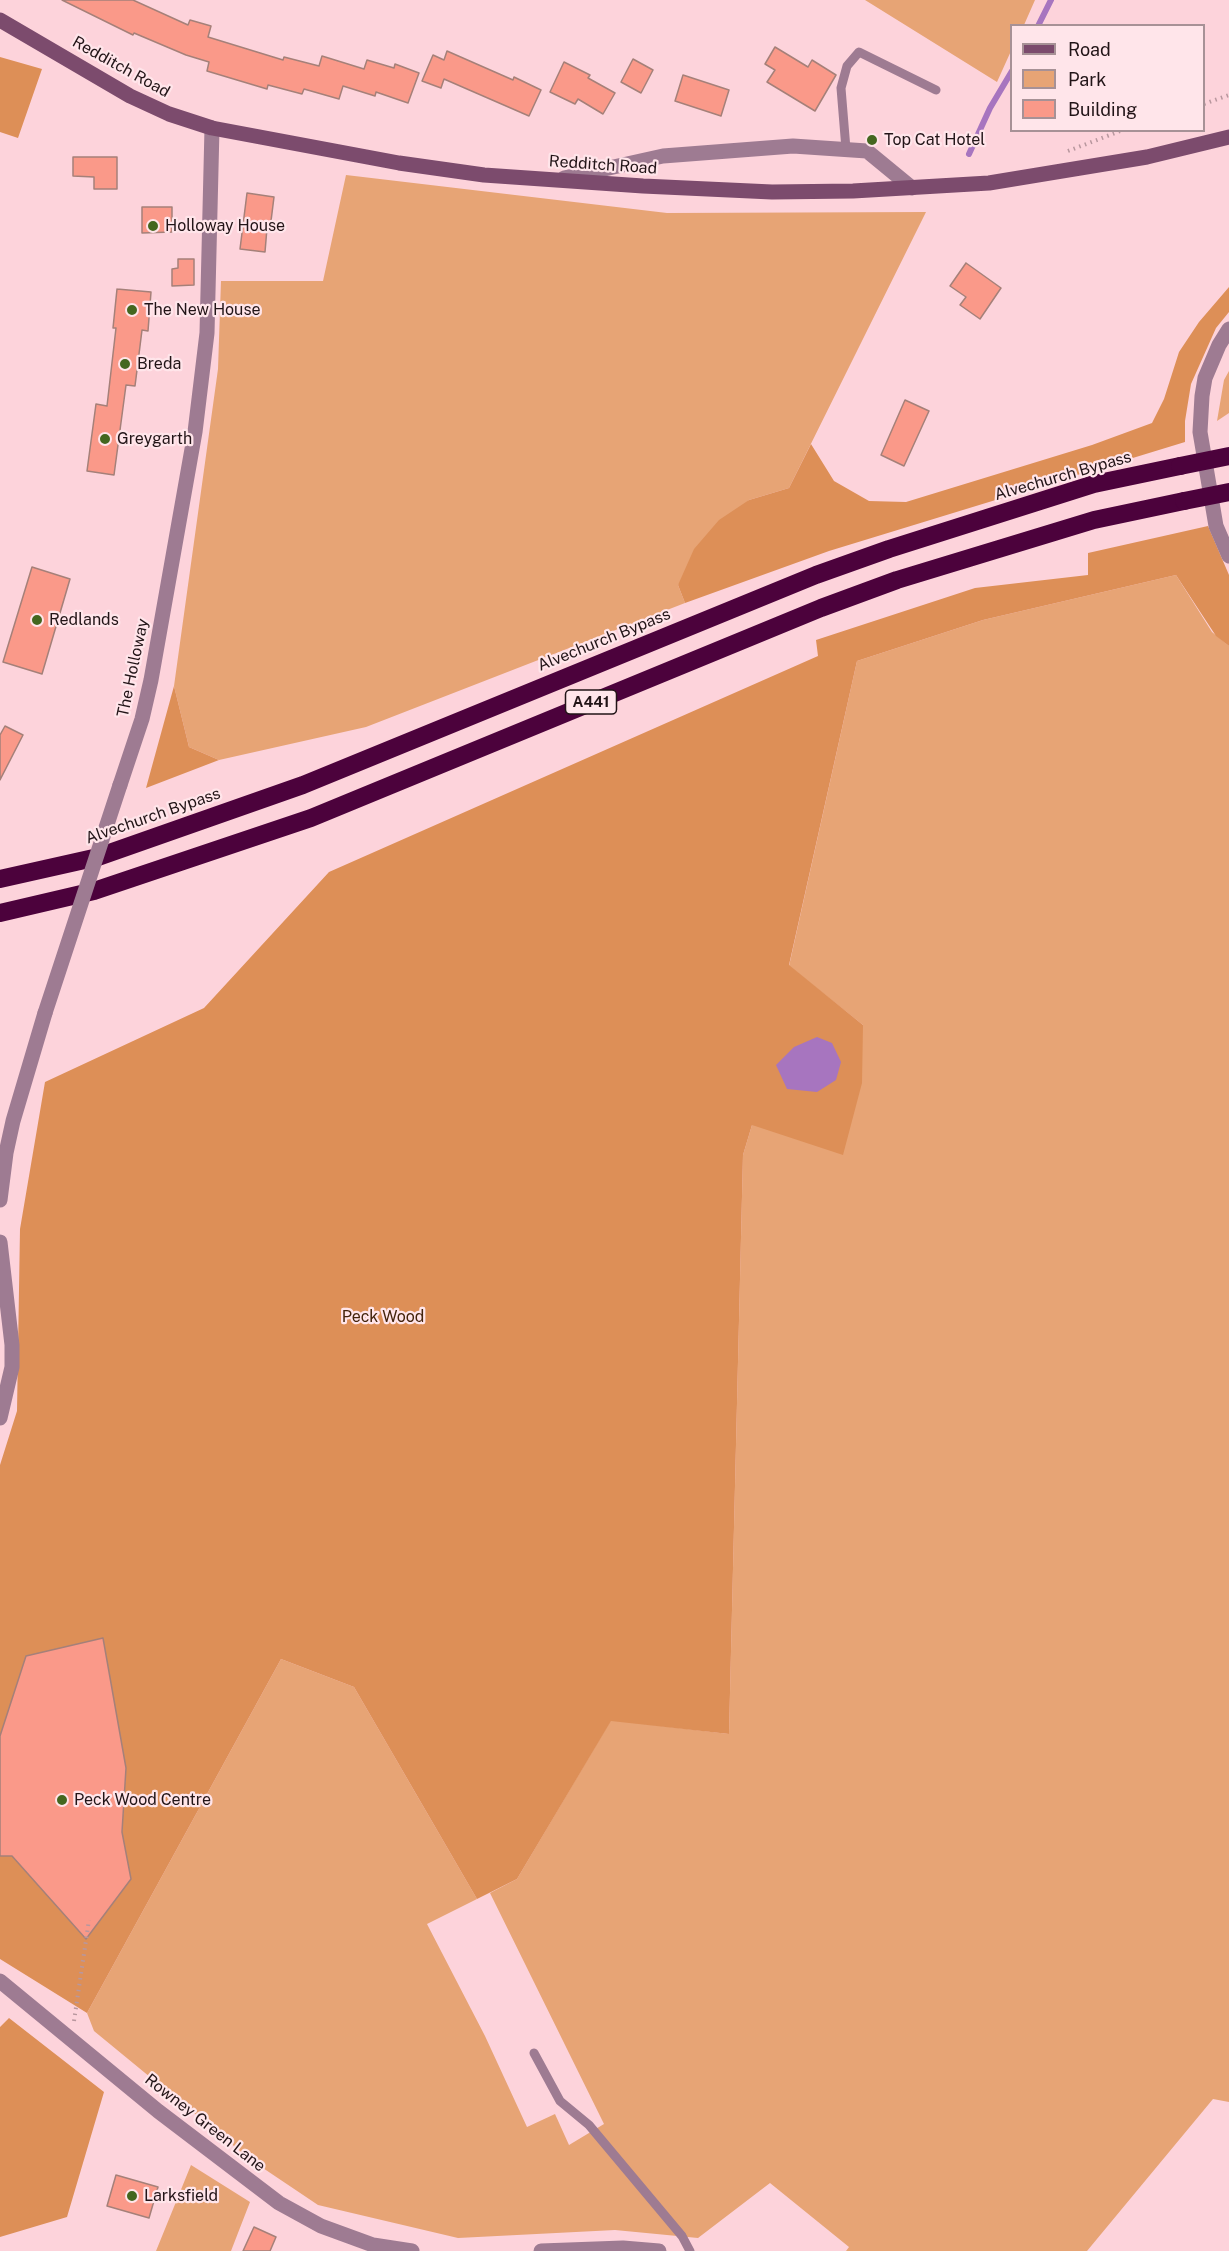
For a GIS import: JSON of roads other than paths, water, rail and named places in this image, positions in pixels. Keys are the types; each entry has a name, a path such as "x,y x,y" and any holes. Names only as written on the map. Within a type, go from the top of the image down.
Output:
{"highway":[{"name":"Alvechurch Bypass","path":"0,879 98,857 303,785 816,574 888,549 1094,484 1229,456"},
{"name":"A441","path":"0,913 94,891 311,818 821,608 897,580 1094,520 1229,492"}],"main road":[{"name":"Redditch Road","path":"0,20 130,96 169,114 212,128 399,163 484,175 772,192 912,188 989,183 1148,156 1229,137"}],"street":[{"name":"The Holloway","path":"0,1200 1,1182 11,1132 45,1013 142,719 151,680 195,432 207,333 212,128"},
{"path":"558,180 663,156 793,146 867,151 912,188"},
{"path":"1229,329 1205,378 1200,432 1216,526 1229,556"},
{"path":"0,1242 12,1345 12,1367 0,1419"},
{"name":"Rowney Green Lane","path":"0,1981 158,2111 279,2203 329,2229 373,2245 412,2251"},
{"path":"541,2251 623,2248 659,2251"}],"lane":[{"path":"846,150 841,88 847,66 859,52 936,90"},
{"path":"534,2053 560,2101 589,2125 682,2236 690,2251"}],"waterway":[{"path":"1039,24 1051,0"},
{"path":"969,154 990,108 1010,74"}],"place":[{"name":"Top Cat Hotel","path":"872,140"},
{"name":"Holloway House","path":"153,226"},
{"name":"The New House","path":"132,310"},
{"name":"Breda","path":"125,364"},
{"name":"Greygarth","path":"105,439"},
{"name":"Redlands","path":"37,620"},
{"name":"Peck Wood Centre","path":"62,1800"},
{"name":"Larksfield","path":"132,2196"}],"park label":[{"name":"Peck Wood","path":"383,1317"}]}
